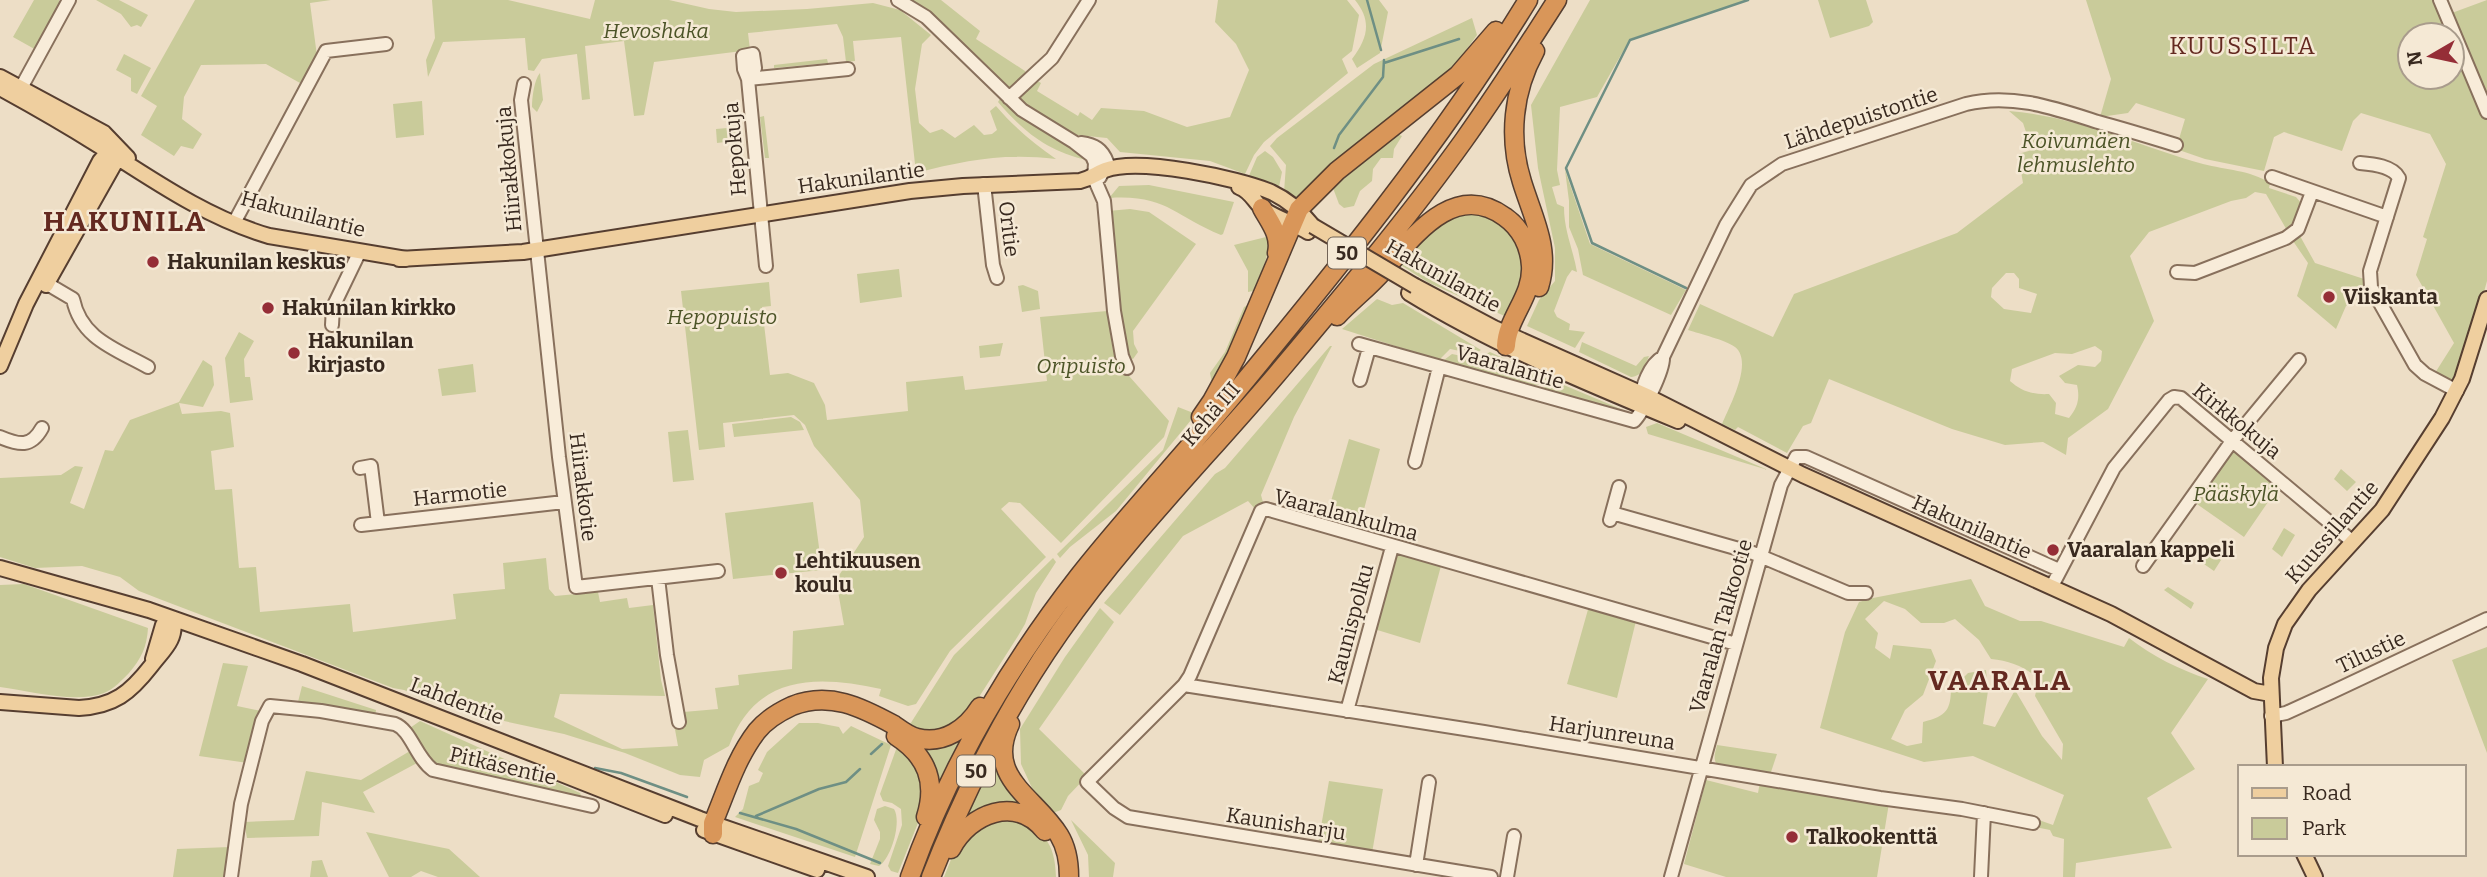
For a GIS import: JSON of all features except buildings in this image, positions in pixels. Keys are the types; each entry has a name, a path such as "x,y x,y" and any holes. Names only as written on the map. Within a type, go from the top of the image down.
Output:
{"highway":[{"path":"1275,263 1337,171 1458,75 1488,42 1518,0"},
{"name":"Kehä III","path":"912,874 959,764 1012,671 1080,575 1230,398 1366,228 1440,130 1528,0"},
{"path":"1510,340 1541,283 1544,264 1540,232 1518,167 1514,136 1516,108 1527,67 1556,16 1559,0"},
{"name":"Kehä III","path":"931,877 976,771 1033,671 1093,587 1277,373 1447,163 1559,0"},
{"path":"1277,373 1301,356 1351,301 1382,273 1421,228 1443,213 1463,207 1483,207 1506,218 1522,235 1529,251 1532,275 1510,340"},
{"path":"1149,493 1162,465 1212,401 1227,375 1275,263 1278,238 1262,208"},
{"path":"716,828 748,745 758,730 774,715 817,699 832,700 870,712 917,738 941,739 963,727 977,711 994,682 1012,671"},
{"path":"1033,671 1025,699 1007,731 1005,762 1016,787 1059,836 1064,846 1069,877"},
{"path":"716,828 751,757 772,730 802,711 817,709 844,712 867,721 908,744 926,769 930,779 930,802 915,843 912,874"},
{"path":"931,877 946,860 956,839 967,826 983,816 1004,812 1018,813 1041,826 1057,848 1060,877"}],"main road":[{"name":"Hakunilantie","path":"0,77 19,92 104,133 113,152 235,220 360,252 399,259 537,252 590,241 909,191 1014,183 1081,186 1098,177 1131,167 1168,168 1228,178 1272,192 1303,222 1412,289 1510,340 2052,586 2160,638 2254,691 2271,694"},
{"name":"Hakunilantie","path":"0,88 19,92"},
{"path":"3,360 18,337 43,281 113,152"},
{"name":"Hakunilantie","path":"1098,177 1114,173 1175,173 1222,181 1246,189 1262,208 1303,222"},
{"name":"Kuussillantie","path":"2275,765 2271,694 2276,648 2291,613 2393,494 2457,391 2472,353 2487,299"},
{"name":"Lahdentie","path":"0,568 170,624 391,703 581,783 867,877"},
{"path":"1,703 79,708 104,705 137,685 151,666 170,624"},
{"name":"Lahdentie","path":"716,828 836,877"},
{"path":"2305,856 2315,877"}],"street":[{"path":"19,92 69,0"},
{"path":"898,0 926,17 1009,98 1037,121 1074,142 1100,149 1107,162 1098,177 1104,201 1114,311 1122,356 1127,368"},
{"path":"1009,98 1052,58 1088,0"},
{"path":"2440,0 2487,112"},
{"path":"235,220 326,51 386,44"},
{"name":"Hepokuja","path":"766,266 748,79 848,69"},
{"name":"Hiirakkokuja","path":"524,85 521,100 537,252"},
{"name":"Lähdepuistontie","path":"1644,399 1664,364 1663,357 1741,198 1751,185 1782,164 1966,104 2000,100 2041,104 2176,145"},
{"path":"2360,163 2390,170 2397,174 2398,183 2370,271 2370,284 2415,365 2425,374 2457,391"},
{"path":"2273,177 2387,217"},
{"name":"Oritie","path":"984,184 993,265 997,278"},
{"path":"2178,272 2195,273 2287,238 2298,229 2312,192"},
{"path":"332,324 333,307 360,252"},
{"name":"Hiirakkotie","path":"537,252 576,587 718,571"},
{"path":"43,281 73,299 76,312 92,336 148,367"},
{"name":"Vaaralantie","path":"1360,380 1364,346 1627,421 1634,421 1640,415 1644,399"},
{"path":"2143,566 2232,441 2300,360"},
{"path":"1415,462 1439,367"},
{"name":"Kirkkokuja","path":"2052,586 2114,468 2171,398 2181,398 2353,542"},
{"path":"0,437 17,444 26,444 33,442 42,428"},
{"path":"1789,468 1796,457 1806,457 2059,570"},
{"path":"360,468 371,466 378,523"},
{"name":"Vaaralan Talkootie","path":"1671,877 1781,485 1789,468"},
{"path":"1619,487 1611,517 1761,556 1848,593 1866,593"},
{"name":"Harmotie","path":"361,525 564,502"},
{"name":"Vaaralankulma","path":"1087,782 1190,676 1261,512 1266,509 1736,644"},
{"name":"Kaunispolku","path":"1348,711 1392,547"},
{"path":"658,579 667,655 679,722"},
{"name":"Tilustie","path":"2271,716 2286,713 2487,620"},
{"name":"Harjunreuna","path":"1184,685 2033,823"},
{"name":"Pitkäsentie","path":"231,877 242,804 262,721 270,706 320,711 395,724 401,726 419,757 433,770 592,806"},
{"name":"Kaunisharju","path":"1087,782 1114,808 1128,817 1491,877"},
{"path":"1416,865 1429,782"},
{"path":"1981,877 1984,813"},
{"path":"1507,877 1514,836"}],"green space":[{"path":"34,0 59,0 60,11 38,51 13,37"},
{"path":"96,0 119,0 148,15 141,27 131,27 121,14"},
{"path":"195,0 331,0 310,3 317,56 300,83 266,64 201,65 184,97 182,119 202,134 193,149 181,146 174,156 141,135 157,106 141,96"},
{"name":"Hevoshaka","path":"432,0 508,0 590,19 595,0 669,0 736,12 873,3 900,10 931,35 922,44 915,89 919,123 930,133 942,129 955,138 974,125 984,135 992,134 997,130 990,111 996,106 1024,134 1056,159 986,159 916,173 901,37 853,41 855,61 846,62 843,37 837,24 748,33 750,50 654,62 644,115 634,116 624,41 585,46 590,99 582,100 577,54 542,59 534,71 528,70 525,38 443,42 428,77 426,60 435,38"},
{"path":"909,0 941,0 980,31 976,39 1025,71 1027,77 1012,90 921,6"},
{"path":"1218,0 1347,0 1359,15 1352,51 1342,59 1348,73 1264,142 1245,174 1210,161 1120,152 1107,138 1077,135 1017,100 1036,80 1041,83 1037,91 1078,116 1080,112 1092,120 1101,108 1144,111 1187,127 1230,117 1249,70 1236,44 1215,22"},
{"path":"1355,0 1379,0 1388,12 1380,53 1357,68 1352,59 1362,44 1366,22"},
{"path":"1590,0 1749,0 1630,39 1597,97 1560,107 1557,170 1560,185 1552,187 1557,204 1564,207 1577,272 1572,270 1567,277 1554,311 1557,317 1570,324 1569,330 1585,332 1575,348 1527,326 1539,300 1555,281 1555,248 1538,168 1531,105"},
{"path":"1818,0 1866,0 1873,22 1869,26 1830,38"},
{"path":"2086,0 2434,0 2441,17 2487,0 2487,281 2477,317 2450,385 2435,373 2454,343 2416,275 2427,239 2423,237 2446,164 2430,134 2361,113 2353,121 2342,151 2284,132 2274,137 2264,171 2205,159 2176,149 2185,119 2136,103 2128,113 2100,117 2111,79"},
{"path":"1472,18 1477,35 1453,68 1332,163 1297,199 1284,192 1286,165 1270,146 1277,138 1374,64"},
{"path":"124,54 151,68 137,94 131,91 131,78 116,70"},
{"path":"827,59 828,63 774,68 774,65"},
{"path":"540,73 543,100 537,112 532,107 532,99"},
{"path":"1001,97 1083,153 1087,160 1048,146 1037,139 998,102"},
{"path":"422,101 424,135 396,138 393,104"},
{"name":"Koivumäen lehmuslehto","path":"2009,111 2083,125 2203,164 2254,175 2270,183 2269,188 2296,197 2302,204 2297,221 2288,232 2266,194 2255,192 2246,198 2231,201 2149,232 2130,256 2154,321 2108,409 2068,438 2066,455 2043,442 2005,445 1952,429 1829,379 1811,423 1803,426 1787,453 1738,427 1735,430 1722,424 1738,385 1742,363 1740,354 1731,344 1688,330 1700,304 1773,337 1794,294 1957,233 2023,183 2018,154 2032,150 2023,123","holes":["2006,273 2014,273 2019,279 2019,288 2037,294 2031,313 2004,309 1991,297 1992,288","2095,346 2102,351 2101,361 2095,367 2078,365 2059,376 2065,383 2077,385 2078,402 2069,418 2055,414 2056,403 2049,394 2028,392 2010,381 2012,369 2055,353 2072,354"]},
{"path":"764,116 769,158 765,158 760,117"},
{"path":"738,127 740,140 717,143 716,129"},
{"path":"1397,134 1402,136 1394,149 1393,158 1381,158 1373,169 1372,181 1360,191 1354,206 1344,208 1339,204 1333,188"},
{"path":"1265,151 1273,157 1282,172 1279,187 1248,178 1257,157"},
{"path":"1565,170 1590,244 1686,290 1671,315 1583,275 1578,249 1569,227"},
{"path":"1149,185 1234,202 1223,234 1205,228 1157,203 1144,199 1109,198 1119,186"},
{"path":"1130,209 1149,212 1196,244 1133,331 1138,352 1133,359 1125,356 1108,211"},
{"path":"1469,210 1495,216 1519,239 1525,274 1507,317 1429,283 1396,262 1426,230"},
{"path":"2300,236 2315,263 2364,279 2368,294 2346,306 2336,329 2297,296 2308,263 2293,241"},
{"path":"1266,237 1268,250 1264,264 1253,291 1248,292 1248,271 1234,245"},
{"path":"899,269 902,297 860,303 857,274"},
{"path":"769,282 771,306 762,307 770,375 788,373 814,383 825,405 827,420 908,411 906,382 963,376 965,390 1047,381 1040,317 1107,311 1113,351 1121,367 1169,421 1164,437 1061,543 1020,503 1009,502 1001,509 1046,557 950,651 916,704 908,706 879,696 881,689 857,684 811,682 791,685 772,693 755,705 741,722 729,746 704,760 700,777 680,775 625,753 564,734 476,715 393,688 139,591 120,577 82,566 35,568 0,557 0,478 61,475 75,466 83,467 70,503 84,509 105,450 113,451 130,420 179,402 203,360 212,366 214,385 203,407 179,403 182,414 221,411 230,413 234,447 211,451 215,490 232,489 239,568 256,567 260,612 350,604 353,632 456,619 453,594 505,589 503,563 546,558 549,589 555,596 598,592 600,602 627,598 629,608 653,605 665,696 560,694 554,717 622,749 678,746 672,713 718,709 715,688 739,685 738,675 792,669 793,631 844,625 836,580 864,537 860,500 814,446 805,425 794,415 723,423 725,447 699,450 681,291"},
{"path":"1023,285 1038,291 1040,309 1022,312 1018,286"},
{"path":"1377,299 1392,305 1403,303 1481,350 1475,354 1450,349 1439,360 1342,329"},
{"path":"1248,305 1247,317 1213,389 1210,373 1225,352 1244,307"},
{"path":"239,332 254,341 244,359 245,377 250,377 253,400 230,403 225,358"},
{"path":"1582,342 1636,366 1644,357 1649,356 1641,373 1631,377 1579,352"},
{"path":"1003,343 1000,356 980,358 979,346"},
{"path":"1330,346 1294,417 1261,495 1264,506 1256,510 1248,501 1183,536 1120,615 1104,603 1215,474 1225,468"},
{"path":"1490,352 1552,381 1527,388 1444,363 1452,354 1476,359"},
{"path":"473,364 476,392 442,396 438,369"},
{"path":"1559,383 1623,410 1623,412 1539,389"},
{"path":"1178,407 1196,414 1116,511 1060,558 1057,554 1163,450"},
{"path":"791,417 800,422 804,430 734,437 732,424"},
{"path":"1657,423 1768,470 1648,434 1646,427"},
{"path":"688,430 694,480 673,482 668,432"},
{"path":"1349,439 1380,449 1358,532 1325,522"},
{"name":"Pääskylä","path":"2239,452 2279,486 2244,537 2194,502 2228,453"},
{"path":"2341,469 2356,482 2347,491 2334,479"},
{"path":"813,502 822,570 733,579 725,513"},
{"path":"2284,528 2295,535 2282,557 2272,549"},
{"path":"1394,552 1441,566 1420,643 1374,629"},
{"path":"2209,552 2221,560 2214,571 2201,562"},
{"path":"1053,558 1056,562 1036,593 1025,624 972,708 942,733 907,729 954,655"},
{"path":"1971,579 1985,606 2020,621 2041,621 2124,647 2129,638 2167,662 2208,679 2171,733 2195,769 2147,798 2172,848 2076,863 2075,877 2063,877 2064,839 2053,836 2050,830 2035,827 2036,819 2053,825 2064,795 1973,756 1924,762 1820,728 1845,632 1859,602","holes":["1884,601 1905,609 1921,623 1944,623 1955,619 1979,640 1991,659 2017,665 2039,679 2035,696 2063,744 2062,760 2042,736 2015,690 1995,727 1983,724 1988,691 1986,670 1968,673 1951,686 1946,711 1923,722 1922,743 1907,746 1891,739 1905,710 1923,695 1936,661 1931,649 1893,645 1890,659 1875,648 1878,633 1865,619"]},
{"path":"24,584 148,628 145,647 133,668 111,689 93,696 67,697 0,687 0,585"},
{"path":"2168,587 2194,603 2191,609 2164,590"},
{"path":"1589,606 1636,621 1617,698 1567,684"},
{"path":"1100,608 1114,622 1039,729 1087,776 1068,796 1061,810 1050,814 1037,799 1021,764 1020,729 1065,657"},
{"path":"2487,647 2487,753 2452,660"},
{"path":"223,663 248,666 237,706 261,711 248,763 199,756"},
{"path":"302,686 376,710 375,717 297,706"},
{"path":"420,721 580,793 583,801 435,767 407,730"},
{"path":"799,723 839,727 843,734 851,726 891,745 855,857 735,817 743,809 749,786 759,782 763,773 758,770 767,752"},
{"path":"965,730 935,795 912,741"},
{"path":"898,744 924,778 920,818 898,873 891,871 888,866 902,825 901,809 883,801 880,794"},
{"path":"999,745 1033,816 961,825"},
{"path":"1717,745 1777,754 1770,775 1719,767 1715,759"},
{"path":"410,751 417,763 363,792 375,813 322,802 319,836 247,838 244,822 294,820 306,771 361,780"},
{"path":"1706,780 1758,793 1760,782 1889,803 1877,877 1726,877 1684,864"},
{"path":"1329,781 1383,789 1372,853 1318,844"},
{"path":"885,806 894,809 897,822 888,856 879,866 870,864 880,839 880,832 874,820 877,809"},
{"path":"1005,816 1043,836 1052,852 1056,877 944,877 956,847 971,828"},
{"path":"1071,820 1115,863 1113,877 1089,877 1088,855"},
{"path":"366,832 449,849 480,877 438,877 421,871 411,877 389,877"},
{"path":"230,847 226,877 173,877 177,849"},
{"path":"322,860 328,877 310,877 312,861"}],"waterway":[{"path":"1367,0 1381,50"},
{"path":"1686,288 1592,243 1566,168 1630,40 1748,0"},
{"path":"1384,63 1459,39"},
{"path":"1334,148 1339,135 1383,77 1384,60"},
{"path":"871,754 882,744"},
{"path":"595,768 621,773 687,797"},
{"path":"756,816 819,789 846,782 860,769"},
{"path":"740,813 796,829 880,863"}],"place":[{"name":"Hakunilan keskus","path":"153,262"},
{"name":"Viiskanta","path":"2329,297"},
{"name":"Hakunilan kirkko","path":"268,308"},
{"name":"Hakunilan kirjasto","path":"294,353"},
{"name":"Vaaralan kappeli","path":"2053,550"},
{"name":"Lehtikuusen koulu","path":"781,573"},
{"name":"Talkookenttä","path":"1792,837"}],"district":[{"name":"KUUSSILTA","path":"2243,46"},
{"name":"HAKUNILA","path":"125,221"},
{"name":"VAARALA","path":"2000,680"}],"park label":[{"name":"Hepopuisto","path":"722,317"},
{"name":"Oripuisto","path":"1081,366"}]}
